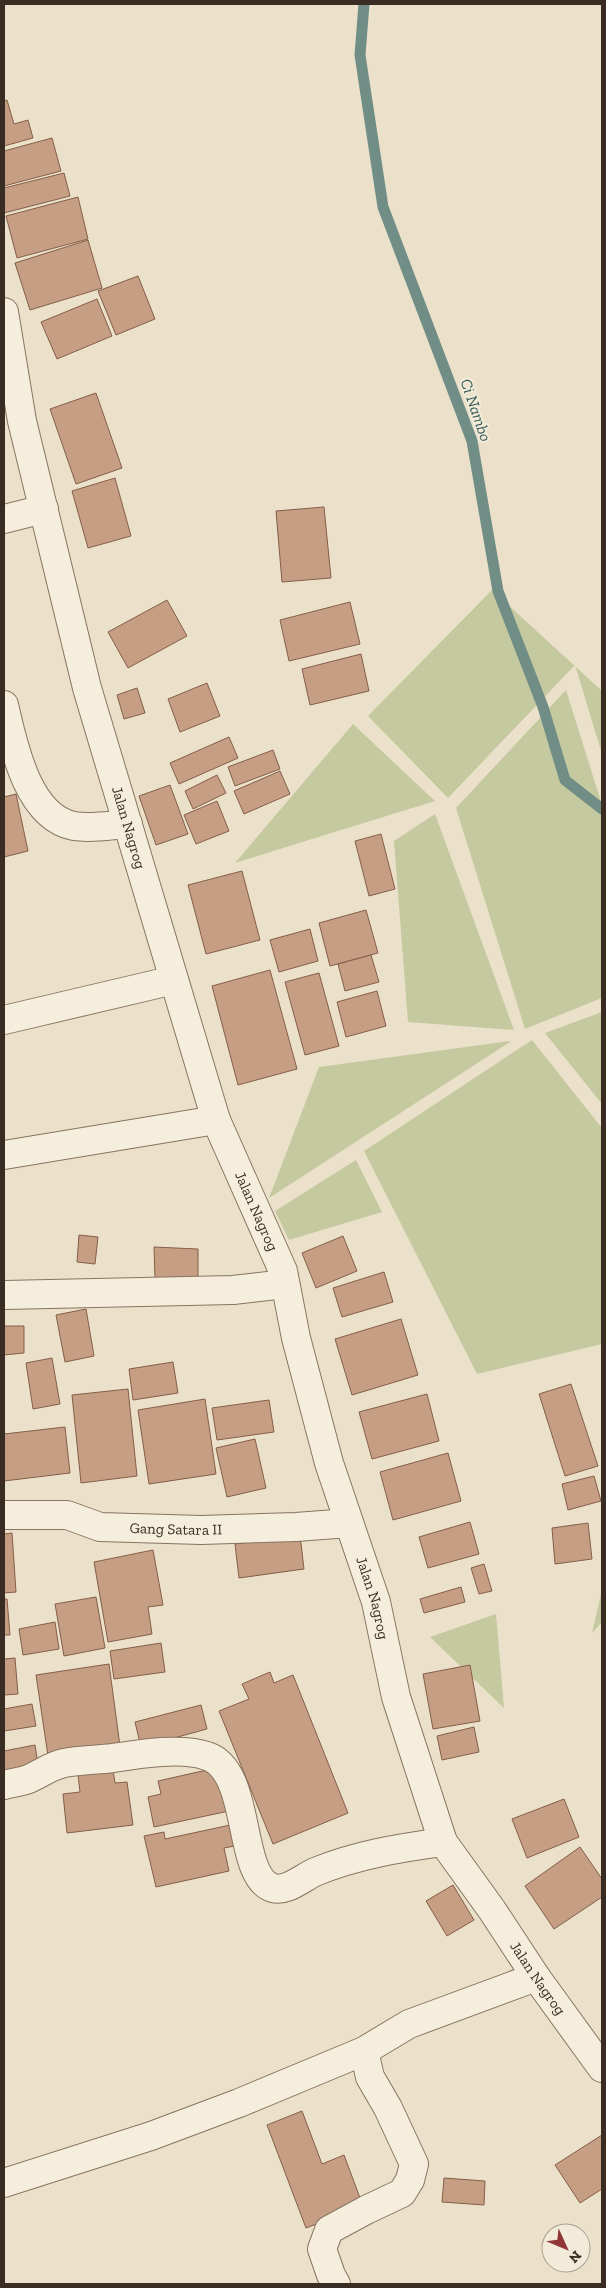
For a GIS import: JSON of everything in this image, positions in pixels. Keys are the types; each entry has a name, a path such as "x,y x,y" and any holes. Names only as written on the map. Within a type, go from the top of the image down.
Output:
{"street":[{"name":"Jalan Nagrog","path":"4,312 10,386 44,509 87,688 216,1120 283,1271 296,1338 329,1463 376,1602 396,1697 443,1842 492,1910 536,1977 602,2068"},
{"path":"4,519 44,509"},
{"path":"4,705 16,758 36,798 56,818 73,826 90,827 128,824"},
{"path":"4,1020 174,980"},
{"path":"4,1155 216,1120"},
{"path":"4,1295 233,1290 285,1284"},
{"name":"Gang Satara II","path":"4,1515 67,1515 100,1527 201,1530 349,1523"},
{"path":"4,1785 27,1779 40,1772 70,1762 126,1755 186,1752 206,1756 220,1762 230,1775 253,1861 262,1882 271,1887 281,1889 314,1872 354,1859 389,1849 443,1842"},
{"path":"4,2183 168,2129 239,2103 364,2051 409,2024 536,1977"},
{"path":"336,2284 331,2276 322,2249 329,2230 402,2193 410,2180 414,2164 388,2108 370,2077 364,2051"}],"green space":[{"path":"492,590 574,666 448,798 368,716"},
{"path":"576,667 602,691 602,754"},
{"path":"566,690 602,805 602,998 525,1029 456,808"},
{"path":"353,724 435,801 235,863"},
{"path":"435,814 514,1030 408,1022 394,841"},
{"path":"602,1012 602,1104 545,1033"},
{"path":"532,1040 602,1128 602,1344 477,1374 364,1151"},
{"path":"510,1042 269,1198 319,1067"},
{"path":"356,1160 382,1212 289,1240 275,1211"},
{"path":"602,1590 602,1622 592,1633"},
{"path":"496,1614 504,1708 430,1637"}],"building":[{"path":"7,100 14,124 28,120 33,138 4,146 4,101"},
{"path":"52,138 61,171 4,186 4,151"},
{"path":"64,173 70,196 4,213 4,188"},
{"path":"78,197 88,239 17,258 6,216"},
{"path":"88,240 102,288 30,310 15,263"},
{"path":"138,276 155,319 116,335 98,291"},
{"path":"97,299 112,336 57,359 41,322"},
{"path":"96,393 122,468 76,484 50,409"},
{"path":"115,478 131,536 88,548 72,491"},
{"path":"324,507 331,578 282,582 276,511"},
{"path":"167,600 187,636 128,668 108,632"},
{"path":"350,602 360,644 289,661 280,620"},
{"path":"361,654 369,691 310,705 302,669"},
{"path":"207,683 220,716 180,732 168,699"},
{"path":"137,688 145,713 124,719 117,695"},
{"path":"229,737 238,758 179,784 170,763"},
{"path":"273,750 280,769 235,786 228,767"},
{"path":"280,771 290,794 244,814 234,791"},
{"path":"217,775 226,793 193,809 185,791"},
{"path":"170,785 188,834 156,845 139,796"},
{"path":"16,794 28,851 4,857 4,797"},
{"path":"217,801 229,831 196,844 184,815"},
{"path":"381,834 395,889 369,896 355,841"},
{"path":"242,871 260,940 206,954 188,885"},
{"path":"366,910 378,953 330,966 319,923"},
{"path":"310,929 318,961 279,972 270,940"},
{"path":"371,955 379,982 345,991 338,964"},
{"path":"270,970 297,1069 238,1085 212,986"},
{"path":"319,973 339,1046 305,1055 285,982"},
{"path":"377,991 386,1026 346,1037 337,1002"},
{"path":"79,1235 98,1237 95,1264 77,1262"},
{"path":"343,1236 357,1271 316,1288 302,1253"},
{"path":"154,1247 198,1249 198,1282 155,1279"},
{"path":"384,1272 393,1302 342,1317 333,1288"},
{"path":"86,1309 94,1356 65,1362 56,1315"},
{"path":"401,1319 418,1375 352,1395 335,1339"},
{"path":"4,1326 24,1326 24,1353 4,1355"},
{"path":"52,1358 60,1404 33,1409 26,1363"},
{"path":"173,1362 178,1393 133,1400 129,1369"},
{"path":"571,1384 598,1466 565,1476 539,1394"},
{"path":"128,1389 137,1476 81,1483 72,1395"},
{"path":"427,1394 439,1441 372,1459 359,1412"},
{"path":"205,1399 216,1474 149,1484 138,1410"},
{"path":"269,1400 274,1432 217,1440 212,1408"},
{"path":"65,1427 70,1473 4,1481 4,1434"},
{"path":"255,1439 266,1488 227,1497 216,1448"},
{"path":"448,1453 461,1501 393,1520 380,1472"},
{"path":"594,1476 601,1501 568,1510 562,1484"},
{"path":"470,1522 479,1554 428,1568 419,1537"},
{"path":"588,1523 592,1559 555,1564 552,1528"},
{"path":"12,1533 16,1592 4,1593 4,1534"},
{"path":"300,1535 304,1569 239,1578 235,1544"},
{"path":"153,1550 163,1605 148,1607 152,1634 108,1642 94,1562"},
{"path":"484,1564 492,1591 479,1594 471,1568"},
{"path":"461,1587 465,1602 424,1613 420,1599"},
{"path":"96,1597 105,1648 64,1656 55,1604"},
{"path":"4,1599 7,1599 10,1635 4,1635"},
{"path":"55,1622 59,1649 23,1655 19,1629"},
{"path":"161,1643 165,1672 114,1679 110,1651"},
{"path":"15,1658 18,1694 4,1695 4,1659"},
{"path":"109,1664 120,1746 48,1756 36,1675"},
{"path":"470,1665 480,1721 433,1729 423,1674"},
{"path":"270,1672 274,1683 293,1675 348,1813 273,1844 219,1711 249,1699 242,1684"},
{"path":"32,1704 36,1726 4,1731 4,1709"},
{"path":"201,1705 207,1729 141,1747 135,1722"},
{"path":"474,1727 479,1752 442,1760 437,1736"},
{"path":"35,1745 39,1771 4,1778 4,1751"},
{"path":"112,1762 115,1783 127,1782 133,1825 67,1833 63,1794 80,1792 77,1766"},
{"path":"220,1767 229,1811 154,1827 148,1797 161,1794 158,1781"},
{"path":"564,1799 579,1837 527,1858 512,1819"},
{"path":"235,1824 240,1845 224,1848 229,1871 156,1887 144,1836 164,1832 165,1839"},
{"path":"580,1847 602,1879 602,1897 554,1929 525,1886"},
{"path":"453,1885 474,1920 447,1936 426,1901"},
{"path":"302,2111 322,2164 344,2155 363,2206 306,2228 267,2125"},
{"path":"602,2135 602,2189 580,2203 555,2165"},
{"path":"444,2178 485,2181 484,2205 442,2202"}],"waterway":[{"name":"Ci Nambo","path":"364,4 360,55 383,207 472,441 498,591 543,707 565,780 602,809"}]}
